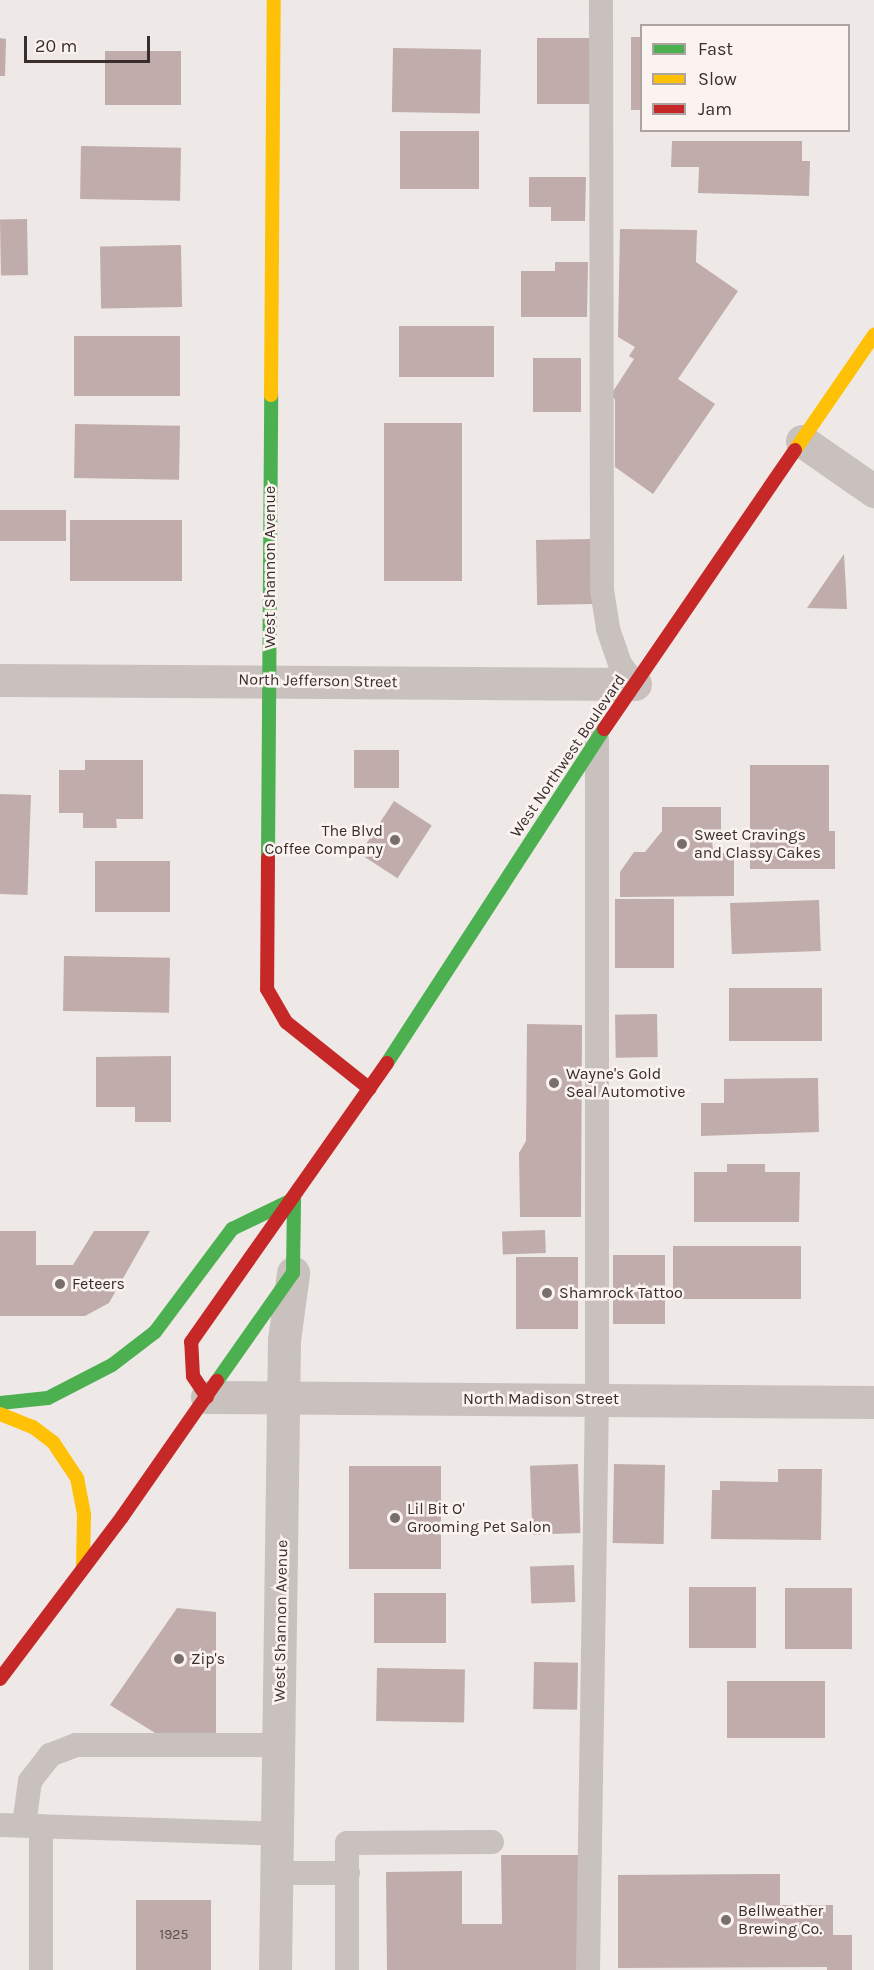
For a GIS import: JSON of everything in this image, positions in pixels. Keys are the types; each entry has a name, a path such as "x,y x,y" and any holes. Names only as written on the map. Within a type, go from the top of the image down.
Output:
{"main road":[{"name":"West Shannon Avenue","path":"274,0 267,988 286,1022 370,1089"},
{"name":"West Northwest Boulevard","path":"0,1403 48,1398 80,1383 133,1350 177,1307 232,1229 294,1199 370,1089 597,740 874,335"},
{"path":"0,1678 122,1517 293,1273 294,1199"},
{"path":"207,1397 194,1376 191,1342 294,1199"},
{"path":"0,1414 33,1427 53,1442 77,1478 84,1515 83,1569"}],"street":[{"path":"802,441 874,491"},
{"name":"North Jefferson Street","path":"0,680 635,684"},
{"name":"West Shannon Avenue","path":"275,1970 279,1834 284,1340 293,1273"},
{"name":"North Madison Street","path":"207,1397 874,1402"}],"lane":[{"path":"601,0 602,590 608,629 620,664 635,684"},
{"path":"588,1970 597,1399 597,740"},
{"path":"41,1970 22,1825 30,1781 50,1755 76,1745 279,1745"},
{"path":"22,1825 279,1834"},
{"path":"347,1970 347,1844 492,1842"},
{"path":"277,1873 348,1873"}],"building":[{"path":"631,37 640,37 640,110 631,110"},
{"path":"0,38 6,39 5,76 0,76"},
{"path":"537,38 590,38 590,104 537,104"},
{"path":"393,48 481,50 480,114 392,112"},
{"path":"105,51 181,51 181,105 105,105"},
{"path":"400,131 479,131 479,189 400,189"},
{"path":"672,141 802,141 802,161 810,161 809,196 698,193 699,167 671,167"},
{"path":"81,146 181,148 180,201 80,199"},
{"path":"529,177 586,177 585,221 551,221 551,207 529,207"},
{"path":"0,219 27,219 28,275 1,275"},
{"path":"620,229 697,230 696,262 738,291 678,379 715,404 653,494 615,467 615,399 610,396 634,359 629,356 635,347 618,337"},
{"path":"181,245 182,307 101,308 100,246"},
{"path":"555,262 588,262 587,317 521,317 521,271 555,271"},
{"path":"399,326 494,326 494,377 399,377"},
{"path":"74,336 180,336 180,396 74,396"},
{"path":"533,358 581,358 581,412 533,412"},
{"path":"384,423 462,423 462,581 384,581"},
{"path":"75,424 180,426 179,480 74,478"},
{"path":"0,510 66,510 66,541 0,541"},
{"path":"70,520 182,520 182,581 70,581"},
{"path":"591,539 592,604 537,605 536,540"},
{"path":"844,554 847,609 807,608"},
{"path":"354,750 399,750 399,788 354,788"},
{"path":"85,760 143,760 143,819 116,819 117,828 83,828 83,813 59,813 59,770 85,770"},
{"path":"750,765 829,765 829,831 835,831 835,869 750,869"},
{"path":"0,794 31,795 27,895 0,894"},
{"name":"The Blvd Coffee Company","path":"394,801 432,826 397,878 360,854"},
{"name":"Sweet Cravings and Classy Cakes","path":"662,807 721,807 721,836 712,836 713,853 734,853 734,896 620,897 620,872 634,852 645,852 662,831"},
{"path":"95,861 170,861 170,912 95,912"},
{"path":"615,899 674,899 674,968 615,968"},
{"path":"819,900 821,951 732,954 730,903"},
{"path":"64,956 170,958 169,1013 63,1011"},
{"path":"729,988 822,988 822,1041 729,1041"},
{"path":"657,1014 658,1057 616,1058 615,1015"},
{"name":"Wayne's Gold Seal Automotive","path":"527,1024 582,1025 581,1217 520,1217 519,1153 526,1141"},
{"path":"171,1056 171,1122 135,1122 135,1107 96,1107 96,1057"},
{"path":"818,1078 819,1132 701,1136 701,1103 724,1103 724,1079"},
{"path":"727,1164 765,1164 765,1172 800,1172 799,1222 694,1222 694,1172 727,1172"},
{"path":"545,1230 546,1253 503,1254 502,1232"},
{"name":"Feteers","path":"0,1231 36,1231 36,1265 73,1265 94,1231 150,1231 109,1303 85,1316 0,1316"},
{"path":"673,1246 801,1246 801,1299 673,1299"},
{"path":"613,1255 665,1255 665,1324 613,1324"},
{"name":"Shamrock Tattoo","path":"516,1257 578,1257 578,1329 516,1329"},
{"path":"578,1464 580,1533 532,1535 530,1466"},
{"path":"614,1464 665,1465 664,1544 613,1543"},
{"name":"Lil Bit O' Grooming Pet Salon","path":"349,1466 441,1466 441,1569 349,1569"},
{"path":"778,1469 822,1469 821,1540 711,1539 712,1490 720,1490 720,1481 778,1482"},
{"path":"574,1565 575,1602 531,1604 530,1567"},
{"path":"689,1587 756,1587 756,1648 689,1648"},
{"path":"785,1588 852,1588 852,1649 785,1649"},
{"path":"374,1593 446,1593 446,1643 374,1643"},
{"name":"Zip's","path":"177,1608 216,1612 216,1736 160,1736 110,1705"},
{"path":"534,1662 578,1663 577,1710 533,1709"},
{"path":"377,1668 465,1670 464,1723 376,1721"},
{"path":"727,1681 825,1681 825,1738 727,1738"},
{"path":"501,1855 580,1855 580,1970 387,1970 386,1872 462,1871 462,1924 502,1924"},
{"name":"Bellweather Brewing Co.","path":"780,1874 780,1905 833,1905 833,1935 852,1935 852,1970 827,1970 827,1967 618,1968 618,1875"},
{"path":"136,1900 211,1900 211,1970 136,1970"}],"traffic: fast":[{"path":"268,858 271,395"},
{"path":"387,1063 604,729"},
{"path":"217,1381 293,1273 294,1199"},
{"path":"0,1403 48,1398 112,1365 155,1332 232,1229 292,1200"}],"traffic: slow":[{"path":"271,395 274,0"},
{"path":"795,450 874,335"},
{"path":"0,1414 33,1427 53,1442 77,1478 84,1515 83,1569"}],"traffic: jam":[{"path":"604,729 795,450"},
{"path":"268,858 267,989 286,1022 370,1089"},
{"path":"207,1397 193,1376 191,1342 387,1063"},
{"path":"0,1679 122,1517 217,1381"}],"place":[{"name":"The Blvd Coffee Company","path":"395,840"},
{"name":"Sweet Cravings and Classy Cakes","path":"682,844"},
{"name":"Wayne's Gold Seal Automotive","path":"554,1083"},
{"name":"Feteers","path":"60,1284"},
{"name":"Shamrock Tattoo","path":"547,1293"},
{"name":"Lil Bit O' Grooming Pet Salon","path":"395,1518"},
{"name":"Zip's","path":"179,1659"},
{"name":"Bellweather Brewing Co.","path":"726,1920"}]}
